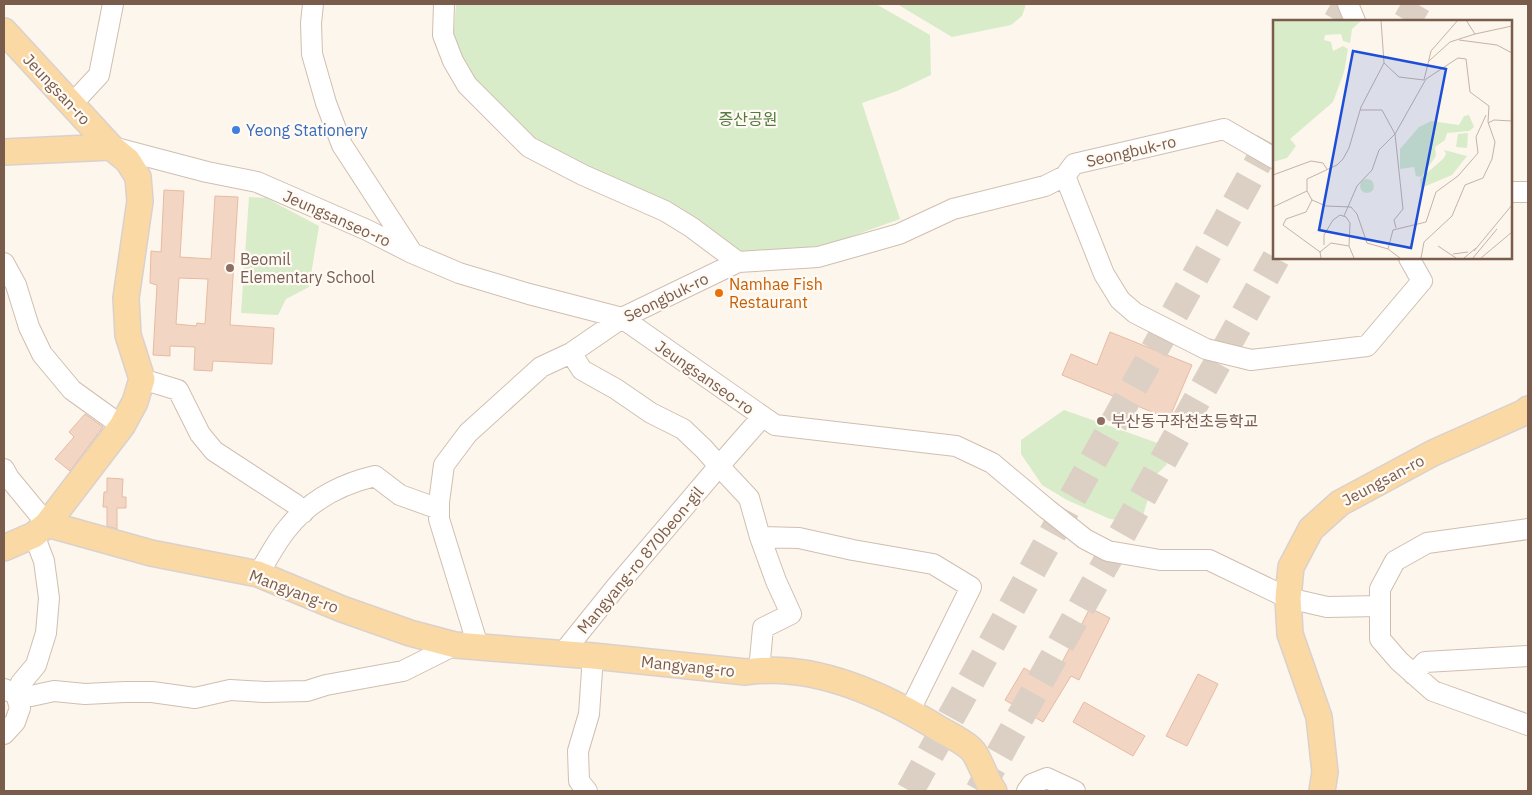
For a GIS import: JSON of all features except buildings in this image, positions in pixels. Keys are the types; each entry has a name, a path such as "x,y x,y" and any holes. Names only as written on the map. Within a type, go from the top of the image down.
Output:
{"main road":[{"name":"Jeungsan-ro","path":"4,30 111,147"},
{"path":"4,152 111,147 128,161 138,177 140,201 126,298 128,335 142,379 134,402 122,426 41,530 4,548"},
{"name":"Jeungsan-ro","path":"1322,791 1325,772 1319,717 1290,634 1288,598 1292,567 1311,529 1340,503 1434,453 1528,409"},
{"name":"Mangyang-ro","path":"41,530 258,574 342,609 410,633 466,646 593,656 746,672 759,670 805,673 854,686 910,710 972,749 994,791"}],"street":[{"path":"72,104 99,75 113,4"},
{"path":"313,4 311,23 312,54 326,103 342,145 412,253"},
{"path":"444,4 443,35 453,61 467,85 530,147 583,175 665,211 691,227 738,262"},
{"path":"1348,4 1355,20"},
{"name":"Seongbuk-ro","path":"466,646 439,520 444,465 468,433 541,367 571,353 622,318 738,262 818,257 899,234 953,209 1045,186 1065,176 1074,164 1224,129 1273,157"},
{"name":"Jeungsanseo-ro","path":"111,147 207,172 257,182 459,273 529,294 622,318 775,425 956,446 992,463 1047,510 1085,539 1108,551 1160,560 1209,560 1288,598"},
{"path":"1065,176 1104,274 1120,300 1135,313 1206,349 1251,360 1367,346 1422,281 1410,259"},
{"path":"1512,192 1528,192"},
{"path":"4,263 16,285 29,327 42,354 72,390 122,426"},
{"path":"571,353 582,370 616,389 651,413 683,429 749,498 760,537 776,581 791,614 763,628 759,670"},
{"path":"142,379 178,390 200,434 214,451 295,504 303,512"},
{"name":"Mangyang-ro 870beon-gil","path":"562,654 616,587 762,417"},
{"path":"4,468 41,530 49,598 46,633 36,665 21,683 10,692"},
{"path":"258,574 287,529 303,512 317,500 360,480 375,476 400,495 439,509"},
{"path":"1528,529 1427,543 1395,561 1380,589 1380,639 1398,661 1433,691 1528,725"},
{"path":"760,537 799,538 933,564 971,587 910,710"},
{"path":"1288,598 1327,607 1380,606"},
{"path":"10,692 31,696 54,691 85,694 152,692 195,698 230,690 265,692 307,691 326,685 403,671 466,646"},
{"path":"588,791 579,781 578,751 589,714 593,656"},
{"path":"1414,674 1425,662 1528,656"},
{"path":"4,734 15,722 20,708 10,692"},
{"path":"1027,791 1032,784 1047,778 1075,791"}],"green space":[{"name":"증산공원","path":"456,4 876,4 930,35 931,75 897,91 862,103 900,219 827,245 736,255 524,133 478,87 453,41"},
{"path":"897,4 1026,4 1022,16 1011,25 952,37"},
{"path":"249,197 266,198 319,226 309,287 286,299 278,315 241,313"},
{"path":"1064,410 1169,447 1167,464 1154,477 1143,516 1130,521 1110,519 1067,500 1042,485 1021,454 1021,440"}],"tunnel":[{"path":"1338,20 1347,4"},
{"path":"1408,20 1417,4"},
{"path":"910,791 1273,136"},
{"path":"979,791 1275,259"}],"place":[{"name":"Yeong Stationery","path":"236,130"},
{"name":"Beomil Elementary School","path":"230,268"},
{"name":"Namhae Fish Restaurant","path":"719,293"},
{"name":"부산동구좌천초등학교","path":"1101,421"}]}
